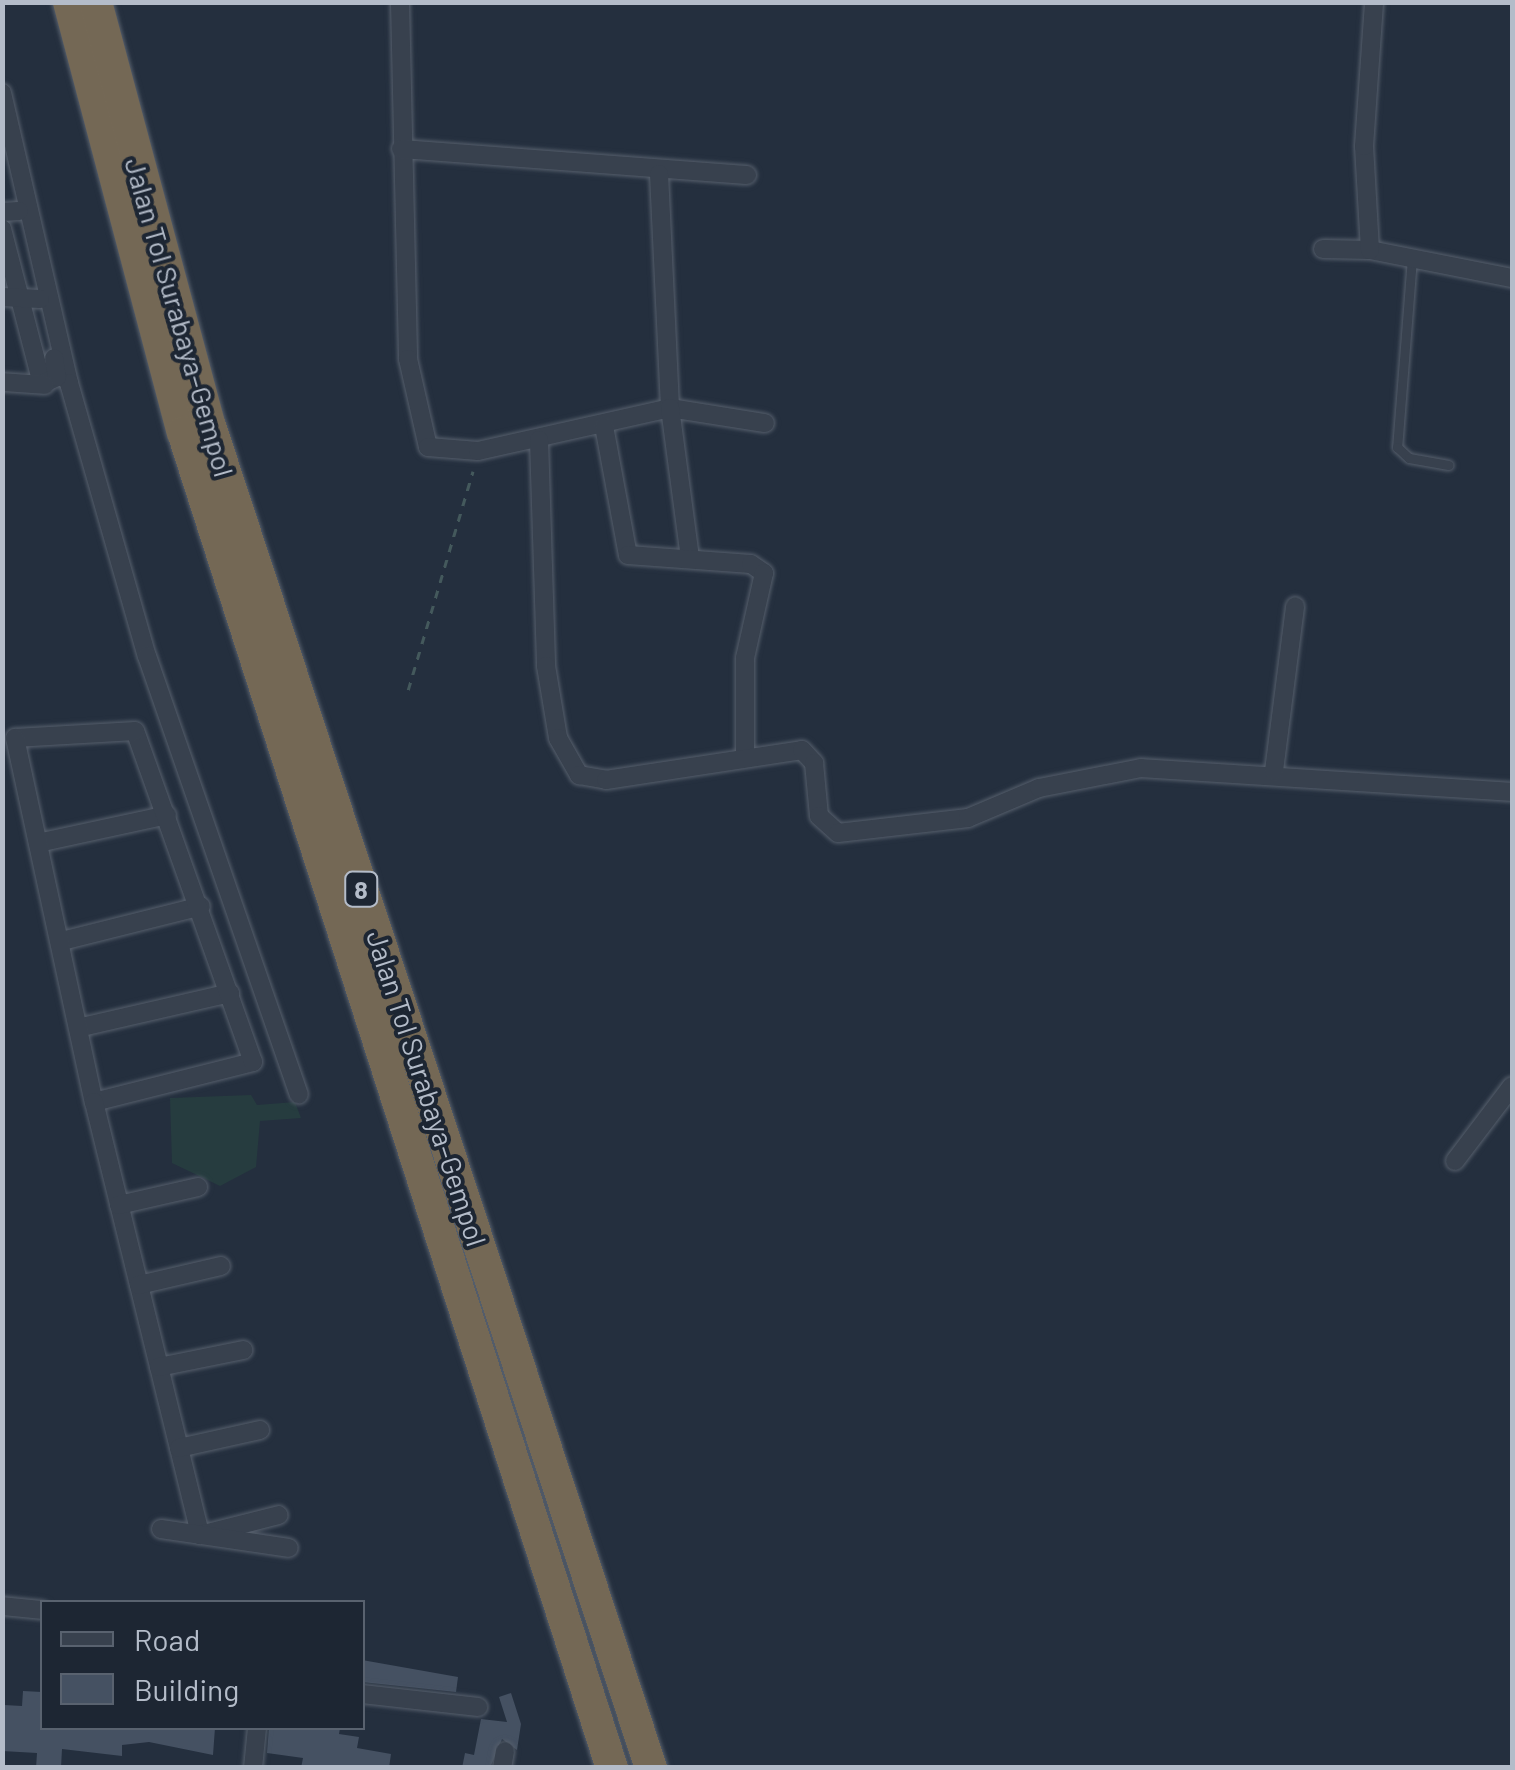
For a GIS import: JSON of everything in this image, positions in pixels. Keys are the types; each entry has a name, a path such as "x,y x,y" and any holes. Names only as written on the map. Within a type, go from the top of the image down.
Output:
{"highway":[{"name":"Jalan Tol Surabaya–Gempol","path":"69,2 183,432 612,1768"},
{"name":"Jalan Tol Surabaya–Gempol","path":"96,2 210,426 651,1768"}],"street":[{"path":"400,2 406,324 418,428 439,452 478,451 539,440 670,408 765,423"},
{"path":"1370,250 1364,146 1374,2"},
{"path":"2,93 70,383 146,656 299,1094"},
{"path":"2,143 11,212 40,299 57,373 46,385"},
{"path":"401,149 658,174 747,175"},
{"path":"658,174 670,408 690,557"},
{"path":"2,229 10,298 36,376 46,385"},
{"path":"1323,249 1370,250 1512,278"},
{"path":"10,298 40,299"},
{"path":"2,382 46,385"},
{"path":"604,426 624,552 690,557 764,573 745,658 745,755"},
{"path":"539,440 546,666 570,769 606,780 793,748 809,754 818,816 838,832 968,818 1093,772 1274,771 1512,792"},
{"path":"1274,771 1295,606"},
{"path":"94,1102 253,1062 201,906 135,731 9,738 62,941 94,1102 200,1535"},
{"path":"38,842 167,815"},
{"path":"62,941 201,906"},
{"path":"82,1027 230,992"},
{"path":"1455,1161 1512,1086"},
{"path":"119,1205 198,1187"},
{"path":"139,1286 221,1266"},
{"path":"159,1367 244,1350"},
{"path":"179,1448 260,1430"},
{"path":"200,1535 278,1516"},
{"path":"161,1529 289,1548"},
{"path":"2,1606 40,1610"},
{"path":"365,1694 478,1707"},
{"path":"252,1768 258,1730"}],"lane":[{"path":"1412,258 1396,447 1410,458 1448,465"}],"path":[{"path":"408,690 478,451"}],"green space":[{"path":"251,1095 257,1105 295,1102 301,1118 260,1121 256,1167 220,1186 172,1163 170,1098"}],"building":[{"path":"365,1661 458,1677 456,1692 365,1682"},
{"path":"23,1691 40,1692 40,1730 215,1730 213,1755 149,1742 122,1745 122,1756 62,1749 61,1768 36,1768 37,1753 2,1751 4,1705 22,1706"},
{"path":"511,1693 521,1724 517,1750 502,1739 490,1768 462,1768 465,1753 474,1755 481,1719 507,1722 499,1697"},
{"path":"269,1730 340,1730 339,1734 359,1737 357,1748 391,1754 389,1768 301,1768 303,1758 267,1753"}]}
